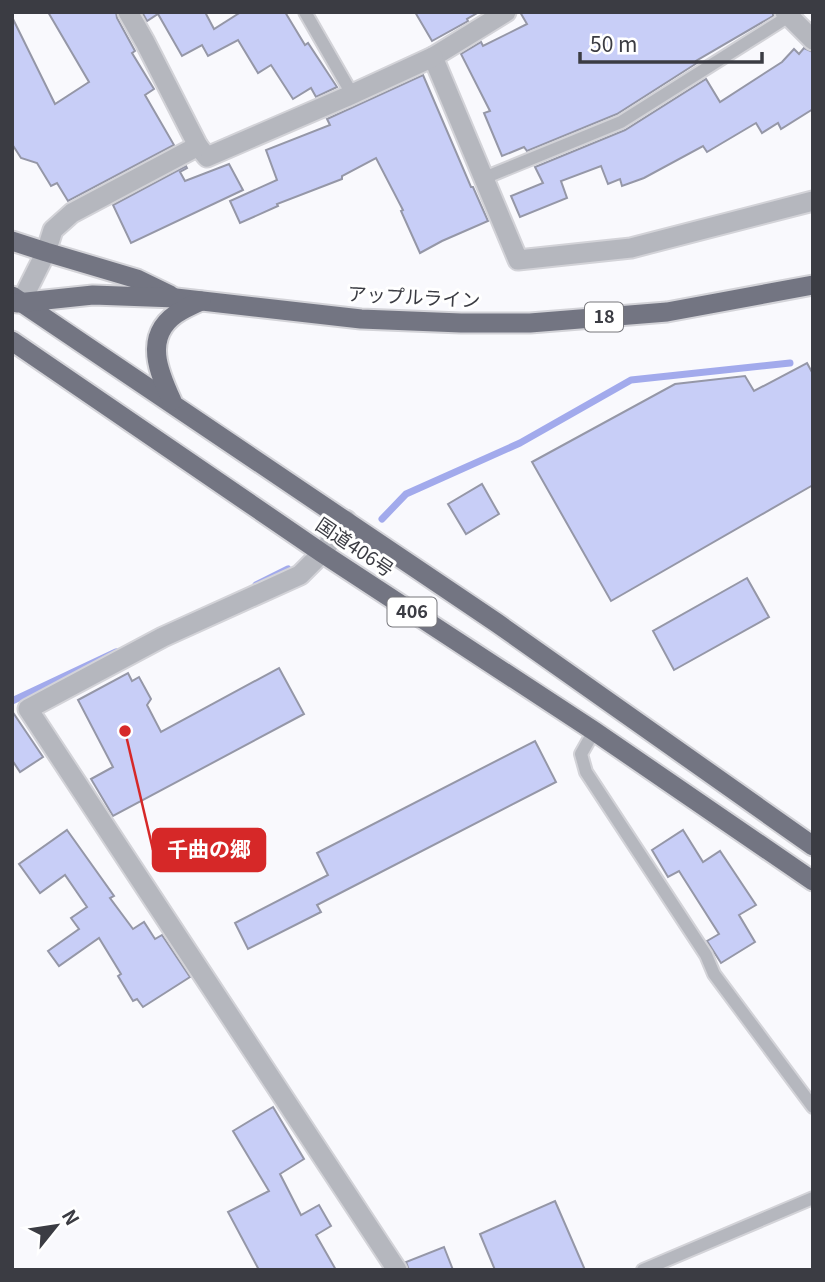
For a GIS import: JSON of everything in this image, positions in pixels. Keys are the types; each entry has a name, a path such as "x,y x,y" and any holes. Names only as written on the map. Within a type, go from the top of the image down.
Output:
{"highway":[{"path":"12,241 136,279 176,298"},
{"name":"アップルライン","path":"15,301 93,295 176,298 360,319 530,323 667,312 813,285"},
{"name":"国道406号","path":"15,301 174,404 497,623 813,846"},
{"path":"174,404 157,367 156,346 162,328 174,315 201,301"},
{"name":"国道406号","path":"12,341 322,553 594,731 813,881"}],"street":[{"path":"128,12 198,146 207,157 433,57 485,18 506,12"},
{"path":"787,14 813,40"},
{"path":"433,57 518,260 631,248 813,201"},
{"path":"15,301 46,252 53,230 72,213 198,146"},
{"path":"346,520 322,553 300,575 163,637 20,713 397,1270"}],"lane":[{"path":"305,12 352,94"},
{"path":"484,177 621,121 787,14"},
{"path":"594,731 581,754 586,772 706,955 714,974 813,1107"},
{"path":"643,1270 813,1198"}],"building":[{"path":"48,12 116,12 135,51 132,53 154,89 145,95 174,145 68,201 57,183 51,186 37,163 21,158 12,144 12,17 55,104 89,82"},
{"path":"142,12 205,12 214,29 241,12 285,12 305,45 308,43 337,87 316,97 311,88 293,99 271,65 258,73 238,40 208,56 202,45 182,56 158,14 147,21"},
{"path":"415,12 479,12 432,41"},
{"path":"520,12 773,12 773,16 696,61 697,63 617,114 527,151 524,147 502,156 484,113 490,111 461,54 481,42 483,46 527,24"},
{"path":"804,48 813,52 813,109 781,129 778,123 762,133 756,123 707,152 703,146 644,178 622,186 620,179 608,184 601,166 561,181 567,198 520,217 511,196 543,183 535,167 625,130 706,79 720,102 782,62 794,49 799,54"},
{"path":"423,75 488,221 420,253 401,211 403,210 376,158 342,176 342,179 277,204 278,206 240,223 230,201 277,180 266,150 330,125 327,119"},
{"path":"229,164 243,190 131,243 113,205 186,166 187,168 180,172 185,181"},
{"path":"807,363 813,374 813,485 611,601 532,462 675,384 745,376 754,391"},
{"path":"482,484 499,514 466,534 448,504"},
{"path":"747,578 769,617 674,670 653,631"},
{"path":"279,668 304,714 113,816 91,779 113,767 78,700 128,673 132,681 139,677 151,699 147,705 161,732"},
{"path":"12,711 43,757 20,772 12,760"},
{"path":"535,741 556,782 317,905 321,912 248,949 235,923 328,875 317,853"},
{"path":"67,830 114,896 110,898 133,929 144,922 155,939 162,935 190,977 143,1007 137,999 133,1001 118,976 121,974 99,938 59,966 48,951 79,929 71,918 87,907 65,875 40,893 19,864"},
{"path":"683,830 703,862 720,851 756,905 739,915 755,942 721,963 707,941 719,934 679,871 668,877 652,850"},
{"path":"273,1107 304,1159 280,1174 301,1215 319,1205 331,1226 316,1235 336,1270 259,1270 228,1212 269,1191 233,1131"},
{"path":"555,1201 585,1270 495,1270 480,1234"},
{"path":"444,1247 453,1270 409,1270 406,1262"}],"waterway":[{"path":"382,519 406,494 520,443 631,380 790,363"},
{"path":"256,585 288,569"},
{"path":"12,701 116,652"}],"place":[{"name":"千曲の郷","path":"125,731"}]}
